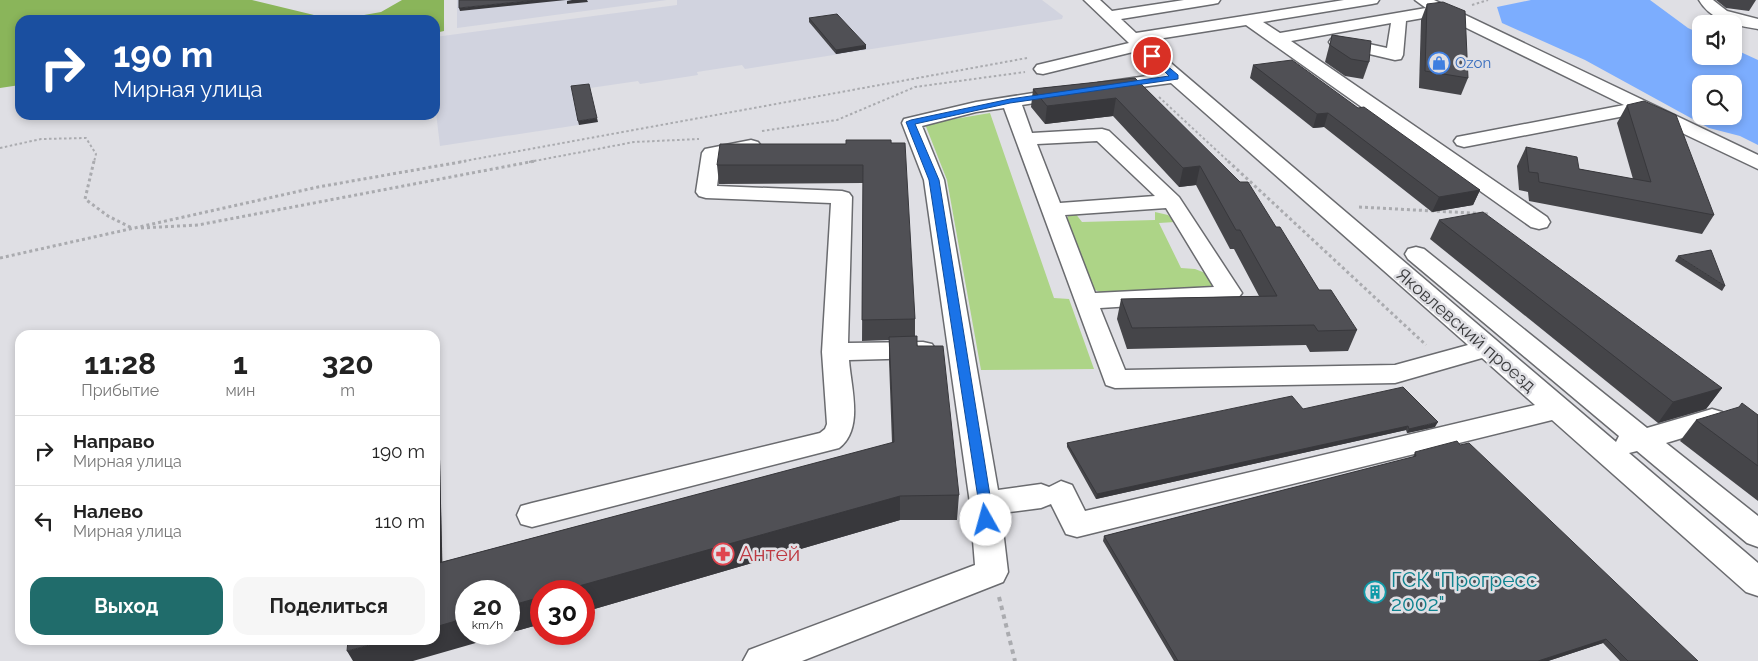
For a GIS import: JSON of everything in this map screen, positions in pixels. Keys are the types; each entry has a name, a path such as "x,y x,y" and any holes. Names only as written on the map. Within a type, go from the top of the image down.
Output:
{"street":[{"name":"Яковлевский проезд","path":"1091,0 1175,77 1758,582"},
{"path":"1109,16 1213,0"},
{"path":"1039,63 1250,20 1372,0"},
{"path":"1422,0 1758,163"},
{"path":"1707,3 1758,12"},
{"path":"1707,3 1733,20 1758,24"},
{"path":"1275,39 1440,10"},
{"path":"1303,34 1395,55 1399,17"},
{"path":"1250,20 1535,219"},
{"path":"761,661 992,572 984,503 934,180 909,144 911,122 1010,101 1175,77"},
{"path":"1010,101 1115,379 1395,374 1487,348"},
{"path":"1464,141 1642,107"},
{"path":"1025,139 1102,135 1172,201 1230,293 1086,301"},
{"path":"532,515 829,442 836,436 841,424 835,352 842,196 706,192 712,153 751,146 766,138"},
{"path":"1052,210 1172,201"},
{"path":"1416,254 1758,534"},
{"path":"835,352 961,348"},
{"path":"984,503 1051,495 1077,525 1558,409"},
{"path":"1605,450 1712,419"}],"path":[{"path":"766,138 837,120 915,87 1039,63"},
{"path":"0,258 318,187 691,121 1039,63"},
{"path":"1142,82 1442,360"},
{"path":"0,148 41,139 86,138 96,154 85,198 108,216 131,228 198,225 634,142 706,139"},
{"path":"1322,205 1535,219"},
{"path":"992,572 1015,661"}],"shaded area":[{"path":"457,0 667,0 457,28"},
{"path":"677,0 1042,0 1063,16 1062,19 745,69 742,65 697,72 698,75 640,84 638,81 590,88 598,122 440,146 437,120 440,120 440,36 677,5"}],"green space":[{"path":"0,0 252,0 314,15 15,15 15,86 0,88"},
{"path":"402,0 444,0 444,31 440,32 440,15 364,15 381,12"},
{"path":"990,113 1054,298 1069,299 1094,369 981,370 947,180 925,124"},
{"path":"1155,212 1168,215 1175,222 1159,223 1181,268 1195,269 1208,274 1212,285 1206,290 1102,293 1091,288 1066,220 1069,215 1075,213 1082,222 1155,220"}],"water":[{"path":"1531,0 1650,0 1692,30 1692,65 1742,65 1742,53 1758,60 1758,145 1740,136 1704,125 1742,125 1742,75 1692,75 1692,119 1585,60 1502,23 1497,7"}],"building":[{"path":"459,0 537,0 459,8"},
{"path":"1443,2 1465,11 1468,78 1425,71 1427,4"},
{"path":"837,14 866,45 836,50 809,18"},
{"path":"1332,35 1371,41 1369,62 1351,59 1330,45"},
{"path":"1292,60 1358,108 1364,107 1480,190 1439,197 1328,113 1317,114 1253,65"},
{"path":"1135,78 1240,182 1248,182 1276,227 1280,227 1319,290 1331,290 1357,330 1318,331 1314,325 1132,328 1121,299 1277,296 1240,230 1236,230 1200,166 1183,168 1116,98 1047,106 1033,89"},
{"path":"589,84 597,118 578,121 571,86"},
{"path":"1644,101 1676,115 1714,215 1539,182 1538,173 1529,172 1526,147 1577,157 1579,169 1651,182 1627,105"},
{"path":"846,140 891,140 891,143 905,143 915,319 862,320 863,165 717,165 720,144 846,144"},
{"path":"1483,212 1722,388 1673,402 1439,220"},
{"path":"1711,250 1725,286 1678,256"},
{"path":"917,336 917,346 943,346 959,495 900,496 595,581 530,580 530,600 520,603 520,580 455,580 455,621 440,626 440,563 894,442 889,337"},
{"path":"1403,387 1438,422 1409,429 1408,426 1097,494 1067,443 1292,396 1303,409"},
{"path":"1742,403 1758,415 1758,466 1696,420 1739,407"},
{"name":"ГСК \"Прогресс 2002\"","path":"1457,441 1460,445 1469,443 1698,661 1628,661 1606,639 1538,661 1178,661 1104,536 1416,456 1415,452"},
{"path":"348,645 369,645 347,651"}],"place":[{"name":"Ozon","path":"1439,63"},
{"name":"Антей","path":"723,554"},
{"name":"ГСК \"Прогресс 2002\"","path":"1375,592"}],"route":[{"path":"986,520 934,180 911,122 1010,101 1175,77 1152,56"}]}
